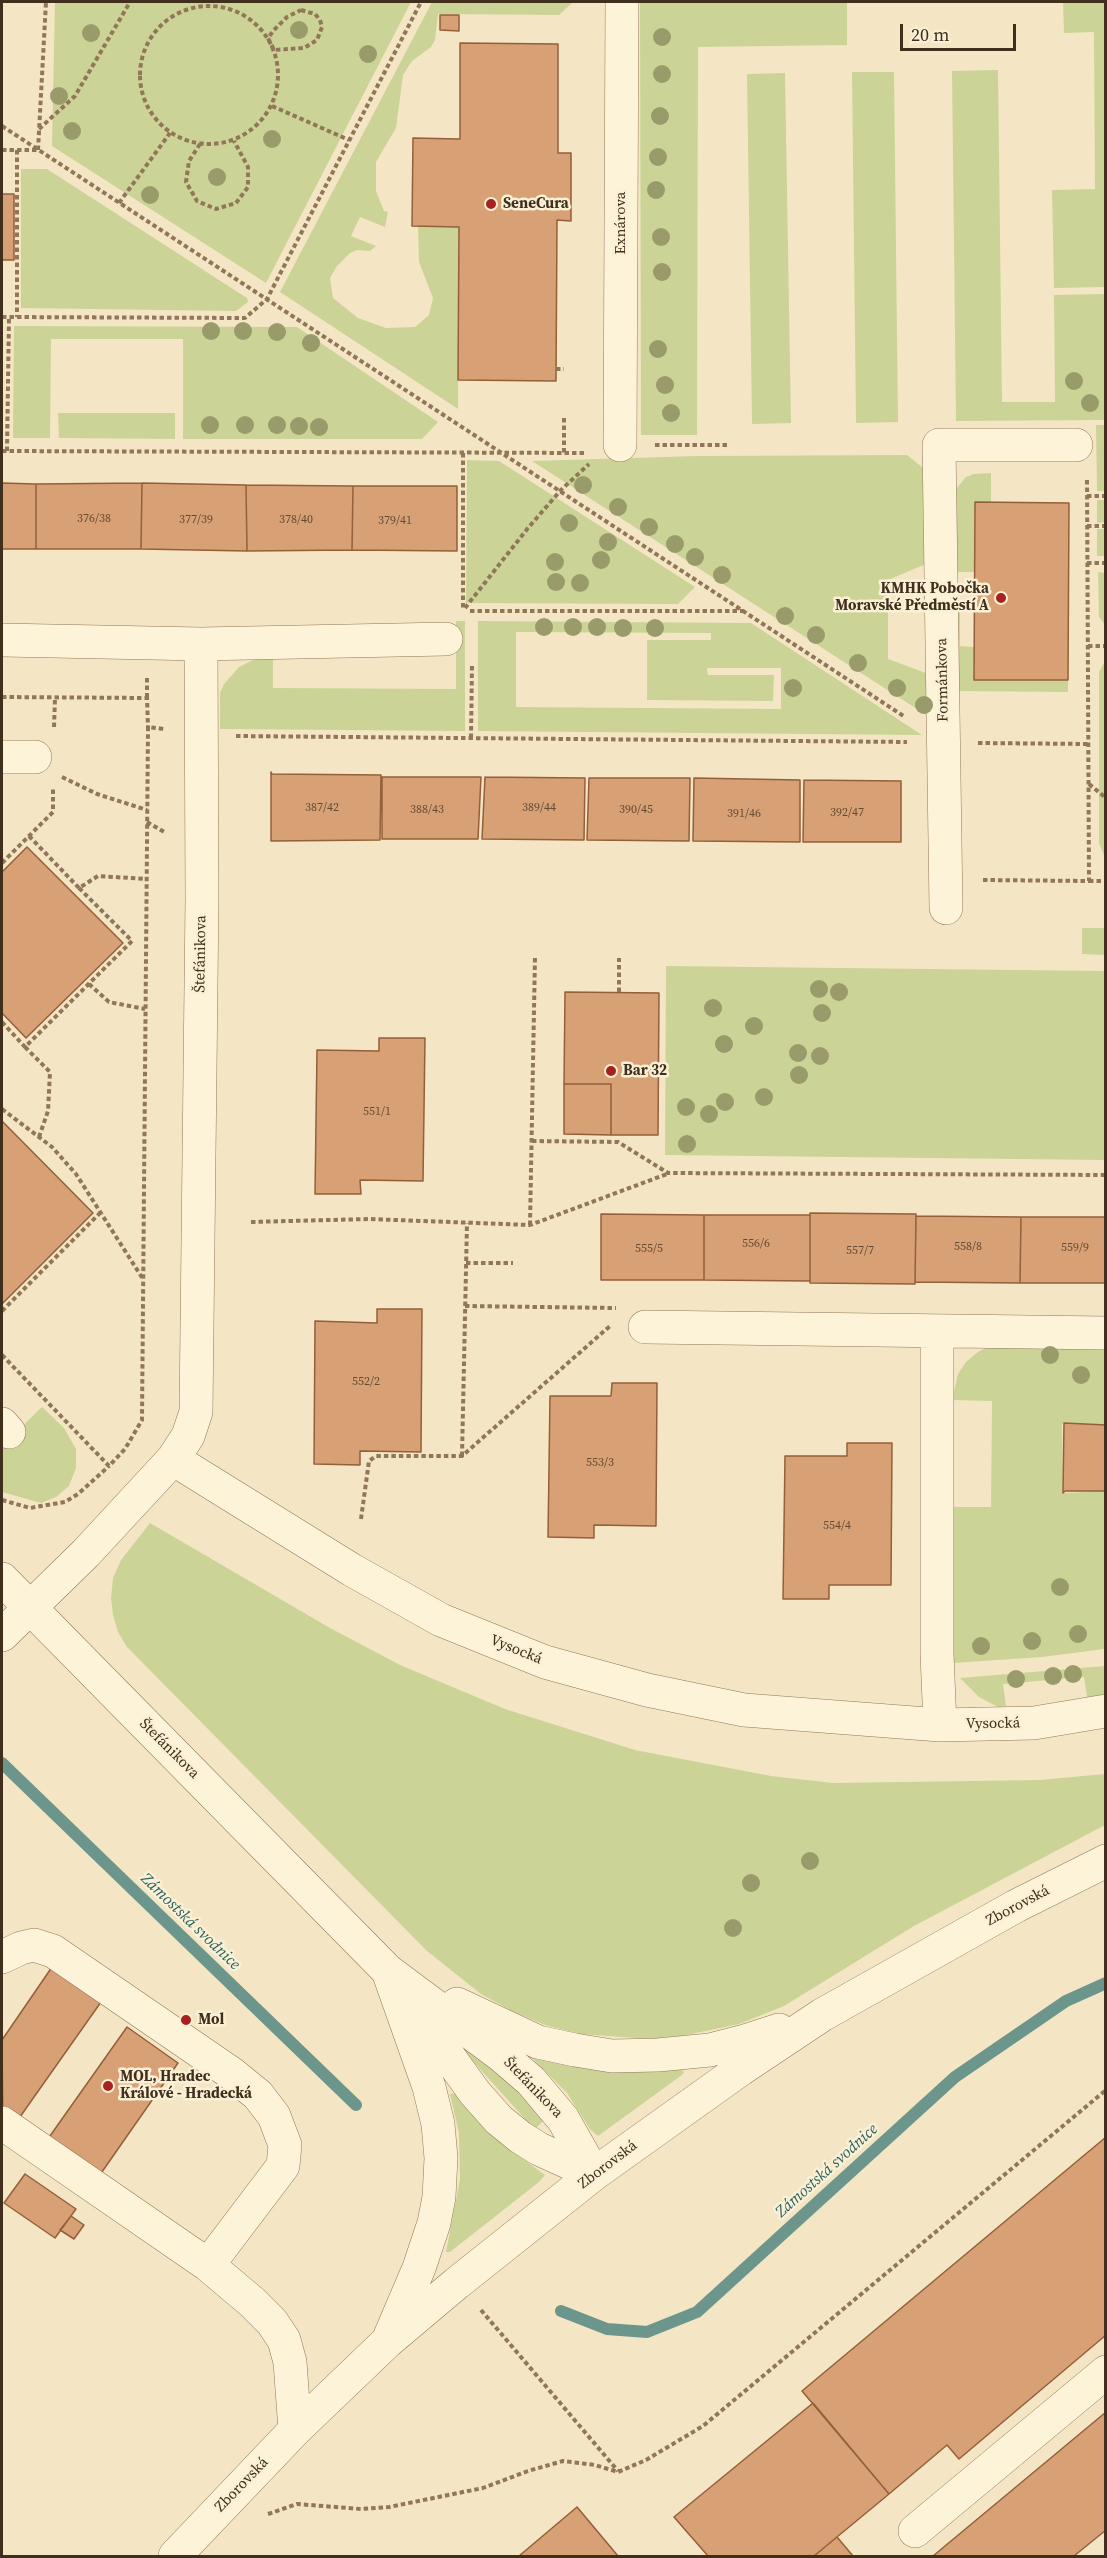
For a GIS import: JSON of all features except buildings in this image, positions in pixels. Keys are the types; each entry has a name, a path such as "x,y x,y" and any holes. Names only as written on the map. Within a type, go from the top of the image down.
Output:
{"street":[{"name":"Exnárova","path":"608,451 622,2"},
{"name":"Formánkova","path":"946,908 939,445 1076,445"},
{"path":"2,640 201,644 463,633"},
{"name":"Štefánikova","path":"173,1459 188,1436 196,1412 202,900 201,644"},
{"path":"2,756 44,765"},
{"path":"645,1328 1106,1333"},
{"path":"937,1331 937,1663 940,1725"},
{"path":"2,1635 29,1606 86,1553 173,1459"},
{"name":"Vysocká","path":"173,1459 352,1570 441,1620 545,1662 647,1690 744,1710 940,1725 1034,1723 1106,1711"},
{"name":"Štefánikova","path":"2,1579 388,1971 502,2056 531,2081 563,2119 594,2174"},
{"name":"Zborovská","path":"175,2556 295,2430 387,2342 594,2174 741,2069 822,2015 1016,1906 1106,1861"},
{"path":"2,1957 34,1946 53,1951 231,2073 258,2095 274,2116 285,2145 283,2166 208,2265"},
{"path":"387,2342 419,2268 434,2223 439,2197 441,2158 438,2124 429,2087 388,1971"},
{"name":"Štefánikova","path":"388,1971 538,2042 612,2055 658,2055 710,2050 745,2042 822,2015"},
{"name":"Štefánikova","path":"388,1971 464,2078 499,2120 539,2149 594,2174"},
{"path":"2,2123 208,2265 272,2322 284,2340 290,2362 295,2430"},
{"path":"915,2531 1106,2372"}],"path":[{"path":"38,150 46,2"},
{"path":"39,129 75,96 130,2"},
{"path":"2,317 245,318 267,299 421,2"},
{"path":"217,6 237,12 254,23 268,38 274,50 278,69 278,88 272,106 249,132 233,141 200,144 170,133 155,119 145,101 140,81 141,61 148,42 161,25 177,13 196,7 217,6"},
{"path":"268,38 280,23 294,12 309,11 320,20 321,34 312,45 295,50 274,50"},
{"path":"272,106 349,140"},
{"path":"2,126 944,742"},
{"path":"119,204 170,133"},
{"path":"200,144 189,161 186,182 197,201 216,209 236,203 244,196 248,187 248,167 233,141"},
{"path":"2,150 38,150"},
{"path":"17,150 17,317"},
{"path":"7,451 9,317"},
{"path":"556,369 564,369"},
{"path":"564,418 564,453"},
{"path":"1076,445 1086,445 1089,881"},
{"path":"2,451 504,453"},
{"path":"463,633 528,528 561,490 608,451"},
{"path":"463,453 463,633 471,738"},
{"path":"1087,496 1106,496"},
{"path":"1087,526 1106,526"},
{"path":"1087,563 1106,563"},
{"path":"472,611 746,611"},
{"path":"463,633 472,611"},
{"path":"463,633 472,611"},
{"path":"1088,646 1106,646"},
{"path":"2,697 147,698 148,727 142,1420 125,1449 78,1494 65,1502 30,1508 2,1500"},
{"path":"148,727 175,730"},
{"path":"232,736 908,742"},
{"path":"976,743 1088,744"},
{"path":"44,765 97,794 147,810"},
{"path":"1088,783 1106,798"},
{"path":"26,1047 132,941 29,836"},
{"path":"79,888 98,876 146,879"},
{"path":"978,880 1106,881"},
{"path":"530,1225 535,956"},
{"path":"619,958 619,993"},
{"path":"89,984 109,1002 145,1009"},
{"path":"2,1022 50,1072 48,1111 39,1137"},
{"path":"2,1109 39,1137 76,1174 143,1279"},
{"path":"532,1141 618,1142 668,1173"},
{"path":"250,1222 369,1219 530,1225 668,1173 1106,1175"},
{"path":"2,1311 101,1212"},
{"path":"462,1456 467,1223"},
{"path":"466,1263 513,1263"},
{"path":"465,1306 618,1308"},
{"path":"361,1519 369,1461 376,1456 462,1456 612,1324"},
{"path":"2,1355 109,1466"},
{"path":"261,2517 297,2504 361,2509 389,2507 483,2488 563,2461 595,2465 618,2472 645,2460 703,2426 1106,2090"},
{"path":"457,2283 618,2472"}],"green space":[{"path":"55,2 411,2 266,283 52,146"},
{"path":"432,2 573,2 559,15 438,14 435,40 431,47 412,61 403,75 396,128 376,162 376,191 384,211 388,212 385,227 360,217 351,236 376,246 370,251 357,250 350,253 337,266 330,278 333,298 358,318 386,328 415,327 429,315 433,298 419,262 418,227 459,227 458,409 280,292"},
{"path":"640,2 847,2 847,45 698,47 697,435 641,435"},
{"path":"1063,2 1105,2 1105,287 1054,288 1052,190 1095,189 1094,32 1064,33"},
{"path":"998,70 1002,402 1055,402 1054,295 1105,294 1105,420 956,421 952,71"},
{"path":"852,72 894,72 898,422 856,423"},
{"path":"785,73 791,423 752,424 747,74"},
{"path":"21,169 47,169 247,298 248,302 236,311 21,308"},
{"path":"14,326 297,327 438,422 422,439 183,439 183,339 51,339 50,438 13,438"},
{"path":"58,413 175,413 175,439 59,438"},
{"path":"1096,425 1105,425 1105,491 1097,491"},
{"path":"907,455 933,476 933,561 888,580 888,659 934,676 934,720 532,461 697,456"},
{"path":"467,460 499,461 695,587 678,604 466,603"},
{"path":"991,473 991,503 975,503 974,572 953,572 955,490 966,477"},
{"path":"1097,500 1105,500 1105,522 1097,523"},
{"path":"1097,529 1105,529 1105,556 1097,556"},
{"path":"1098,572 1105,573 1105,625 1099,617"},
{"path":"954,603 960,603 960,646 974,647 974,680 1068,680 1068,692 954,691"},
{"path":"456,621 465,621 465,731 220,729 220,693 224,684 239,667 261,656 273,654 273,688 456,689"},
{"path":"478,621 751,623 922,735 478,731","holes":["516,632 711,633 711,640 647,640 647,700 773,701 774,675 708,675 707,668 781,668 781,709 516,707"]},
{"path":"1105,661 1105,858 1099,843 1099,672"},
{"path":"1082,928 1105,928 1105,955 1082,954"},
{"path":"666,966 1105,971 1105,1160 665,1155"},
{"path":"1105,1342 1105,1425 1062,1424 1063,1493 1105,1491 1104,1649 1042,1657 953,1663 950,1507 991,1507 992,1401 952,1400 958,1374 966,1362 993,1344"},
{"path":"42,1407 64,1428 76,1449 76,1468 69,1486 56,1497 41,1503 2,1492 2,1446"},
{"path":"150,1523 330,1628 400,1665 505,1709 635,1750 771,1776 833,1783 1040,1780 1105,1774 1105,1825 914,1926 784,2006 739,2024 682,2036 649,2039 581,2034 545,2025 481,1994 427,1951 127,1647 118,1632 113,1615 111,1598 113,1578 121,1560"},
{"path":"1105,1666 1105,1695 1087,1697 1084,1677 1003,1684 1006,1706 998,1707 979,1697 960,1678"},
{"path":"436,2020 529,2100 545,2119 536,2128 525,2119"},
{"path":"529,2055 681,2069 684,2072 598,2136 590,2129 567,2093"},
{"path":"457,2093 489,2131 506,2147 545,2175 450,2252 446,2252 460,2179 459,2133 450,2094"}],"waterway":[{"name":"Zámostská svodnice","path":"2,1763 356,2105"},
{"name":"Zámostská svodnice","path":"561,2311 607,2329 647,2332 697,2312 955,2077 1066,2001 1106,1983"}],"place":[{"name":"SeneCura","path":"491,204"},
{"name":"KMHK Pobočka Moravské Předměstí A","path":"1001,598"},
{"name":"Bar 32","path":"611,1071"},
{"name":"Mol","path":"186,2020"},
{"name":"MOL, Hradec Králové - Hradecká","path":"108,2086"}]}
